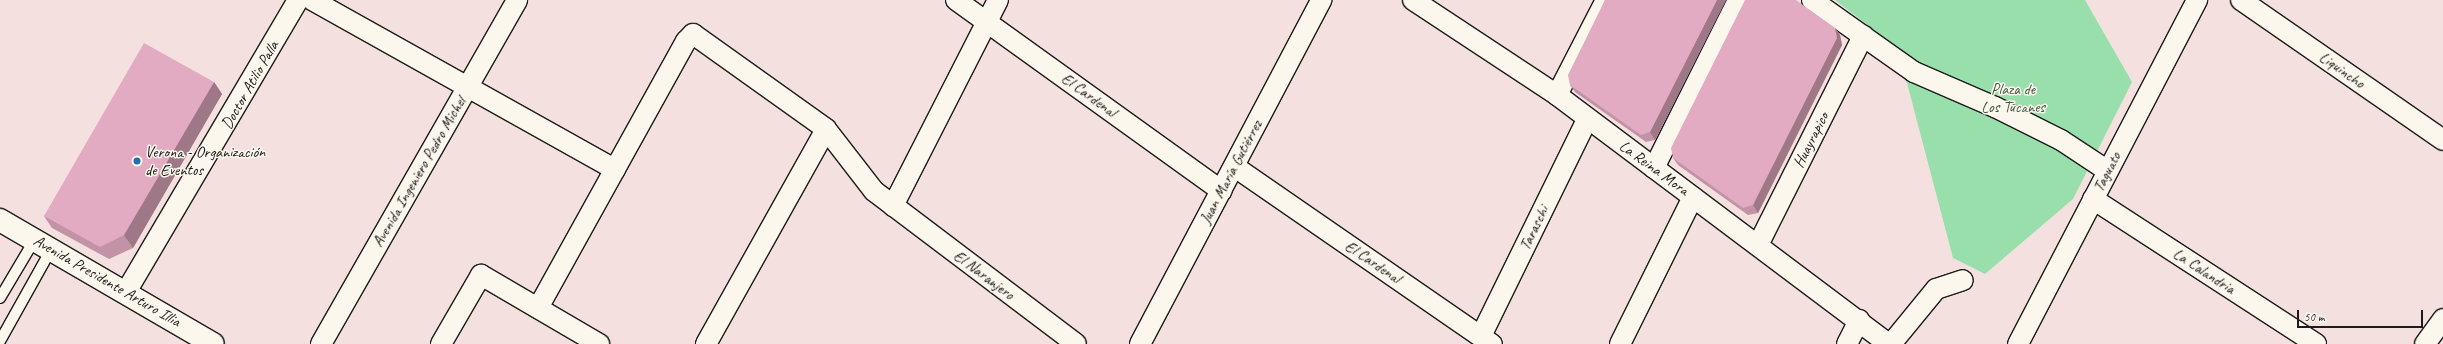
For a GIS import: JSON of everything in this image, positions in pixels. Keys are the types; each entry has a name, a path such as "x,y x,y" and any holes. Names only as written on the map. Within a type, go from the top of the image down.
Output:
{"street":[{"name":"Doctor Atilio Palla","path":"126,292 298,0"},
{"path":"312,0 615,169 538,308"},
{"name":"Avenida Ingeniero Pedro Michel","path":"321,344 517,0"},
{"name":"El Cardenal","path":"956,0 1222,191"},
{"path":"892,206 998,0"},
{"name":"Juan María Gutiérrez","path":"1140,344 1322,0"},
{"name":"La Reina Mora","path":"1413,0 1557,95 1587,120 1759,243 1890,344"},
{"path":"1557,95 1606,0"},
{"path":"1654,168 1738,0"},
{"path":"1812,0 1914,72 1995,106 2061,140 2108,171"},
{"name":"Taguato","path":"2018,344 2196,0"},
{"name":"Liquincho","path":"2241,0 2443,140"},
{"name":"El Naranjero","path":"615,169 686,41 693,34 826,129 874,191 1076,344"},
{"name":"Huayrapico","path":"1759,243 1863,36"},
{"name":"Taraschi","path":"1487,340 1587,120"},
{"path":"706,344 826,129"},
{"name":"El Cardenal","path":"1235,167 1487,340"},
{"path":"1620,344 1693,197"},
{"name":"La Calandria","path":"2093,198 2316,344"},
{"name":"Avenida Presidente Arturo Illia","path":"0,220 44,244 213,344"},
{"path":"442,344 481,275 599,344"},
{"path":"1890,344 1936,289 1963,280"},
{"path":"2425,344 2443,319"},
{"path":"1847,344 1859,320"}],"lane":[{"path":"0,298 44,244"},
{"path":"0,341 44,244"}],"green space":[{"name":"Plaza de Los Tucanes","path":"1835,0 2085,0 2132,82 2073,199 1985,274 1953,258 1907,83 1874,30"}],"building":[{"path":"1605,0 1717,0 1650,132 1641,135 1570,85 1568,75"},
{"path":"1745,0 1796,0 1835,28 1837,38 1753,205 1743,208 1673,158 1671,148"},
{"name":"Verona - Organización de Eventos","path":"144,43 214,82 124,235 100,247 44,216"}],"place":[{"name":"Verona - Organización de Eventos","path":"137,161"}]}
